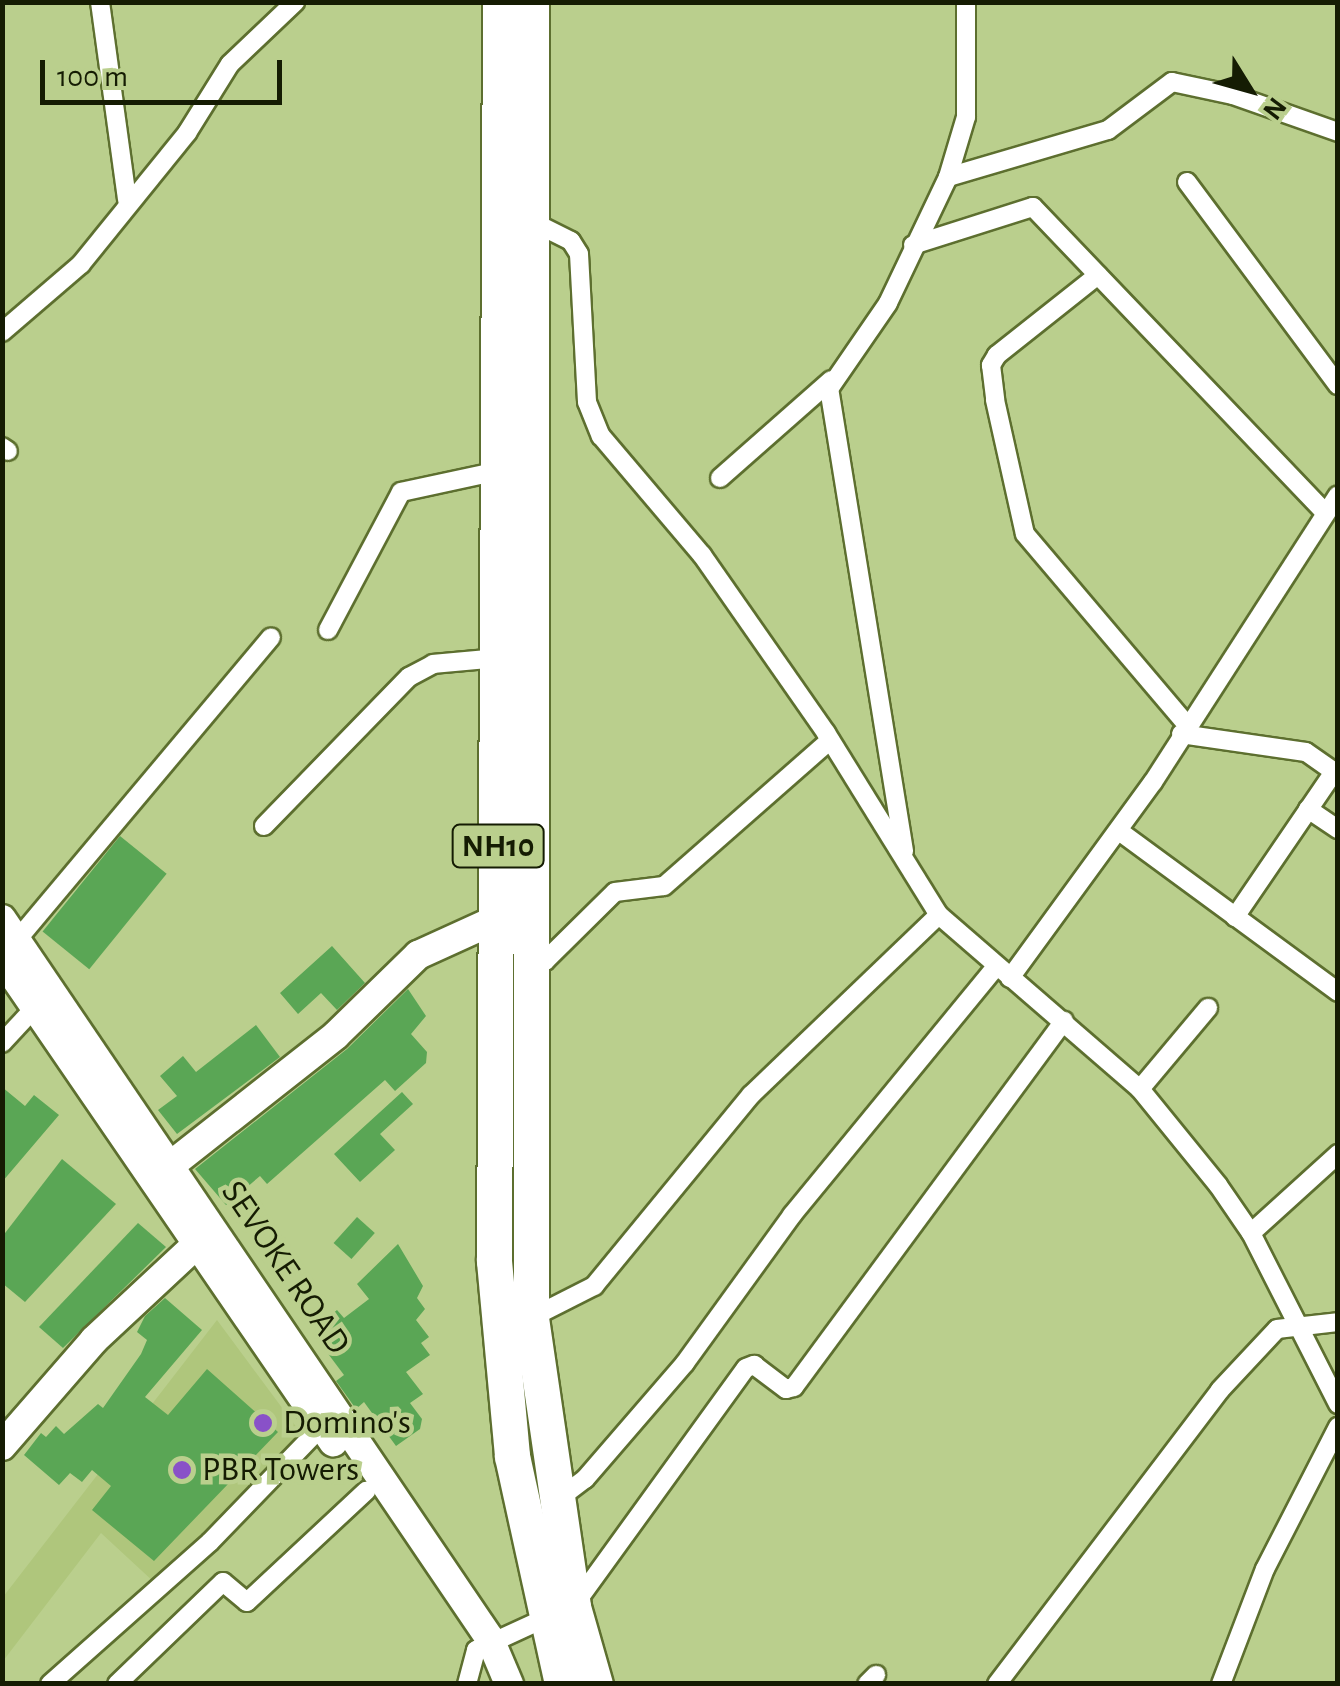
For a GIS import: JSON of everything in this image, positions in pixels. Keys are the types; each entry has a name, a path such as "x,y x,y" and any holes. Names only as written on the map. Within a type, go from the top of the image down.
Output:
{"highway":[{"name":"NH10","path":"500,2 497,919 492,1151 497,1332 559,1613 562,1684"},
{"path":"531,2 531,1318 556,1500 559,1613 595,1684"}],"main road":[{"path":"171,1165 336,1035 418,955 497,919"},
{"name":"SEVOKE ROAD","path":"7,939 493,1659"},
{"name":"SEVOKE ROAD","path":"44,999 171,1165 206,1236 322,1426 493,1659"},
{"path":"2,1446 94,1340 206,1236"}],"street":[{"path":"100,2 127,200"},
{"path":"2,332 81,264 127,200 186,133 230,64 295,2"},
{"path":"720,478 831,380 888,302 948,177 966,117 966,2"},
{"path":"948,177 1108,130 1172,82 1234,95 1338,132"},
{"path":"1186,182 1338,385"},
{"path":"913,245 1032,206 1325,513"},
{"path":"533,222 571,241 579,254 591,421 702,555 830,740 939,916 1140,1089 1251,1233 1338,1404"},
{"path":"1098,275 990,364 992,389 1025,534 1183,729 1308,752 1336,773 1235,917"},
{"path":"831,380 906,862"},
{"path":"328,630 396,497 410,487 498,471"},
{"path":"556,1500 585,1479 685,1363 792,1215 1003,973 1118,831 1183,729 1266,616 1338,495"},
{"path":"7,939 271,637"},
{"path":"264,826 409,677 433,664 498,658"},
{"path":"529,966 546,961 615,892 664,886 830,740"},
{"path":"1308,810 1338,829"},
{"path":"1118,831 1338,992"},
{"path":"531,1318 594,1286 751,1095 939,916"},
{"path":"2,1043 44,999"},
{"path":"1140,1089 1208,1008"},
{"path":"467,1684 493,1659 559,1613 746,1368 754,1365 786,1389 794,1387 1064,1021"},
{"path":"1251,1233 1338,1154"},
{"path":"997,1684 1220,1390 1278,1330 1300,1331 1338,1322"},
{"path":"50,1684 210,1542 322,1426"},
{"path":"1221,1684 1266,1569 1338,1427"},
{"path":"118,1684 223,1582 248,1602 366,1491"}],"shaded area":[{"name":"PBR Towers","path":"217,1320 300,1432 155,1583 101,1533 3,1661 3,1597"}],"building":[{"path":"120,836 167,874 89,969 43,932"},
{"path":"332,946 365,983 337,1010 321,993 298,1014 280,993"},
{"path":"408,989 426,1016 411,1034 427,1052 426,1063 395,1091 385,1080 267,1184 260,1176 226,1205 195,1169 347,1049"},
{"path":"256,1025 280,1057 177,1134 158,1110 177,1096 160,1076 183,1056 196,1072"},
{"path":"2,1087 25,1106 34,1095 59,1115 2,1182"},
{"path":"402,1092 413,1104 380,1134 395,1150 360,1182 334,1154"},
{"path":"62,1159 116,1204 25,1302 2,1283 2,1237"},
{"path":"357,1217 375,1233 351,1259 334,1243"},
{"path":"138,1223 166,1247 63,1348 39,1327"},
{"path":"398,1244 423,1286 417,1298 425,1309 416,1320 429,1337 421,1343 430,1355 406,1372 423,1394 410,1403 422,1419 420,1429 396,1446 364,1402 356,1409 336,1381 344,1375 317,1339 333,1327 327,1318 337,1310 344,1318 369,1299 357,1284"},
{"path":"165,1298 202,1330 145,1397 168,1415 207,1369 278,1432 154,1561 92,1510 111,1486 92,1470 82,1482 70,1473 59,1485 24,1455 41,1433 46,1437 56,1426 64,1434 98,1404 103,1408 141,1354 147,1340 137,1332 145,1316"}],"place":[{"name":"Domino's","path":"263,1423"},
{"name":"PBR Towers","path":"182,1470"}]}
